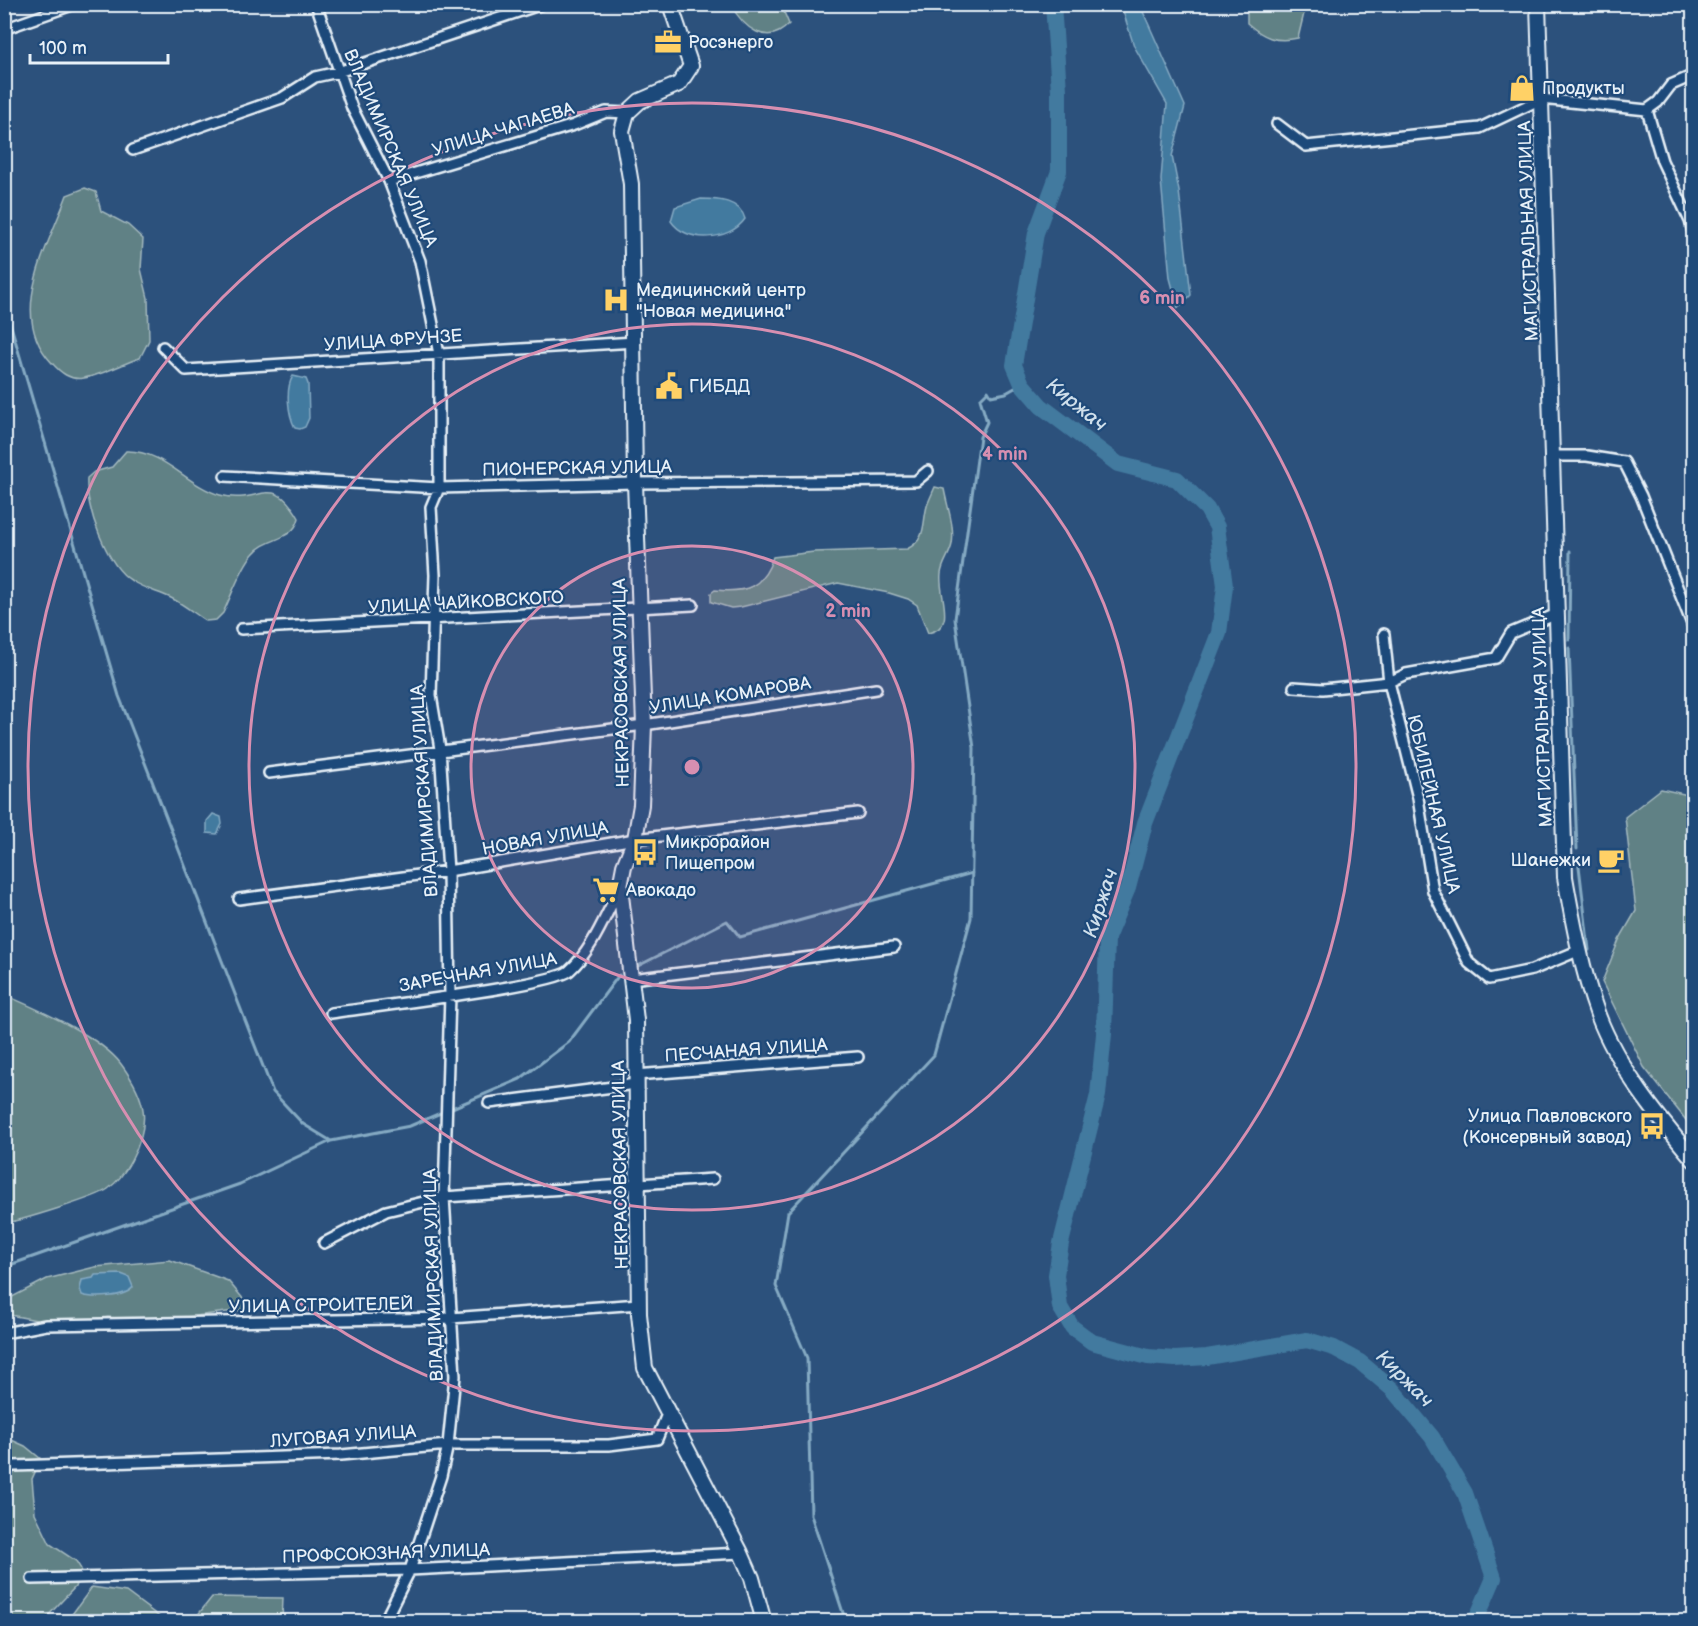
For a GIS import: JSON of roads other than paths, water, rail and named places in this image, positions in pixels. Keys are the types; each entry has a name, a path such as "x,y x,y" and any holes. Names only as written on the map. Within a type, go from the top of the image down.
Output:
{"street":[{"path":"4,29 75,4"},
{"name":"ВЛАДИМИРСКАЯ УЛИЦА","path":"316,4 352,108 389,181 420,261 439,354 439,488 431,507 435,575 431,695 441,749 448,871 450,995 444,1197 455,1376 448,1445 441,1476 410,1570 384,1622"},
{"path":"133,150 282,98 315,77 338,72 542,4"},
{"path":"627,113 640,100 679,84 691,66 670,4"},
{"name":"МАГИСТРАЛЬНАЯ УЛИЦА","path":"1538,4 1554,456 1565,877 1580,950 1598,1016 1629,1074 1694,1160"},
{"path":"1277,124 1306,146 1480,128 1541,99 1647,111 1658,102 1671,85 1694,75"},
{"path":"1647,111 1662,160 1690,221 1694,236"},
{"name":"УЛИЦА ЧАПАЕВА","path":"389,181 574,125 606,112 627,113"},
{"name":"НЕКРАСОВСКАЯ УЛИЦА","path":"627,113 622,131 631,184 635,483 644,725 641,805 635,839 624,866 621,887 636,1020 639,1304 645,1368 741,1553 752,1578 764,1622"},
{"name":"УЛИЦА ФРУНЗЕ","path":"163,347 186,370 634,342"},
{"path":"1554,456 1587,456 1624,462 1641,496 1694,629"},
{"name":"ПИОНЕРСКАЯ УЛИЦА","path":"225,476 439,488 635,483 916,481 928,471"},
{"name":"УЛИЦА ЧАЙКОВСКОГО","path":"241,629 693,605"},
{"path":"1294,687 1323,689 1389,682 1406,674 1496,658 1511,633 1557,614"},
{"name":"ЮБИЛЕЙНАЯ УЛИЦА","path":"1384,634 1389,682 1418,798 1433,891 1469,963 1489,979 1532,970 1580,950"},
{"name":"УЛИЦА КОМАРОВА","path":"269,773 441,749 644,725 876,689"},
{"name":"НОВАЯ УЛИЦА","path":"239,899 448,871 635,839 858,813"},
{"name":"ЗАРЕЧНАЯ УЛИЦА","path":"331,1013 531,983 568,973 587,949 621,887"},
{"path":"631,979 894,947"},
{"name":"ПЕСЧАНАЯ УЛИЦА","path":"489,1103 636,1079 858,1057"},
{"path":"324,1243 386,1211 444,1197 713,1179"},
{"name":"УЛИЦА СТРОИТЕЛЕЙ","path":"4,1333 46,1325 451,1318 639,1304"},
{"name":"ЛУГОВАЯ УЛИЦА","path":"4,1469 45,1464 340,1455 448,1445 609,1445 657,1439 667,1414"},
{"name":"ПРОФСОЮЗНАЯ УЛИЦА","path":"32,1579 410,1570 741,1553"}],"water":[{"path":"1121,5 1140,5 1185,106 1172,156 1179,191 1191,295 1178,308 1170,278 1161,180 1167,104 1134,46"},
{"path":"701,199 721,200 733,204 745,219 729,232 708,237 687,233 671,221 675,207"},
{"path":"293,376 306,379 308,384 309,418 305,427 300,429 295,428 289,409 288,394"},
{"path":"213,814 221,817 222,824 217,834 207,833 207,821"},
{"path":"121,1274 129,1277 133,1287 130,1290 109,1296 82,1295 80,1289 82,1280 93,1278 95,1275"}],"waterway":[{"name":"Киржач","path":"1053,4 1059,90 1059,171 1036,233 1014,365 1022,384 1041,406 1118,464 1177,479 1207,509 1217,527 1225,586 1219,633 1145,823 1128,888 1107,938 1104,1034 1098,1095 1061,1243 1056,1275 1060,1307 1072,1327 1092,1342 1148,1357 1175,1359 1207,1357 1307,1340 1334,1348 1360,1362 1392,1389 1432,1437 1465,1493 1494,1578 1475,1622"},
{"path":"4,302 119,696 273,1092 303,1124 331,1141"},
{"path":"846,1622 811,1515 807,1358 776,1286 788,1212 934,1055 971,918 974,748 955,619 980,437 987,422 980,399 988,391 991,396 1006,393 1022,384"},
{"path":"1569,640 1570,551"},
{"path":"1569,648 1577,849"},
{"path":"1578,858 1589,950"},
{"path":"636,967 727,921 740,937 972,873"},
{"path":"4,1267 240,1184 331,1141 410,1126 520,1079 569,1042 619,975"}],"place":[{"name":"Росэнерго","path":"668,42"},
{"name":"Продукты","path":"1522,88"},
{"name":"Медицинский центр \"Новая медицина\"","path":"616,300"},
{"name":"ГИБДД","path":"669,386"},
{"name":"Микрорайон Пищепром","path":"645,852"},
{"name":"Шанежки","path":"1611,860"},
{"name":"Авокадо","path":"606,890"},
{"name":"Улица Павловского (Консервный завод)","path":"1652,1126"}]}
